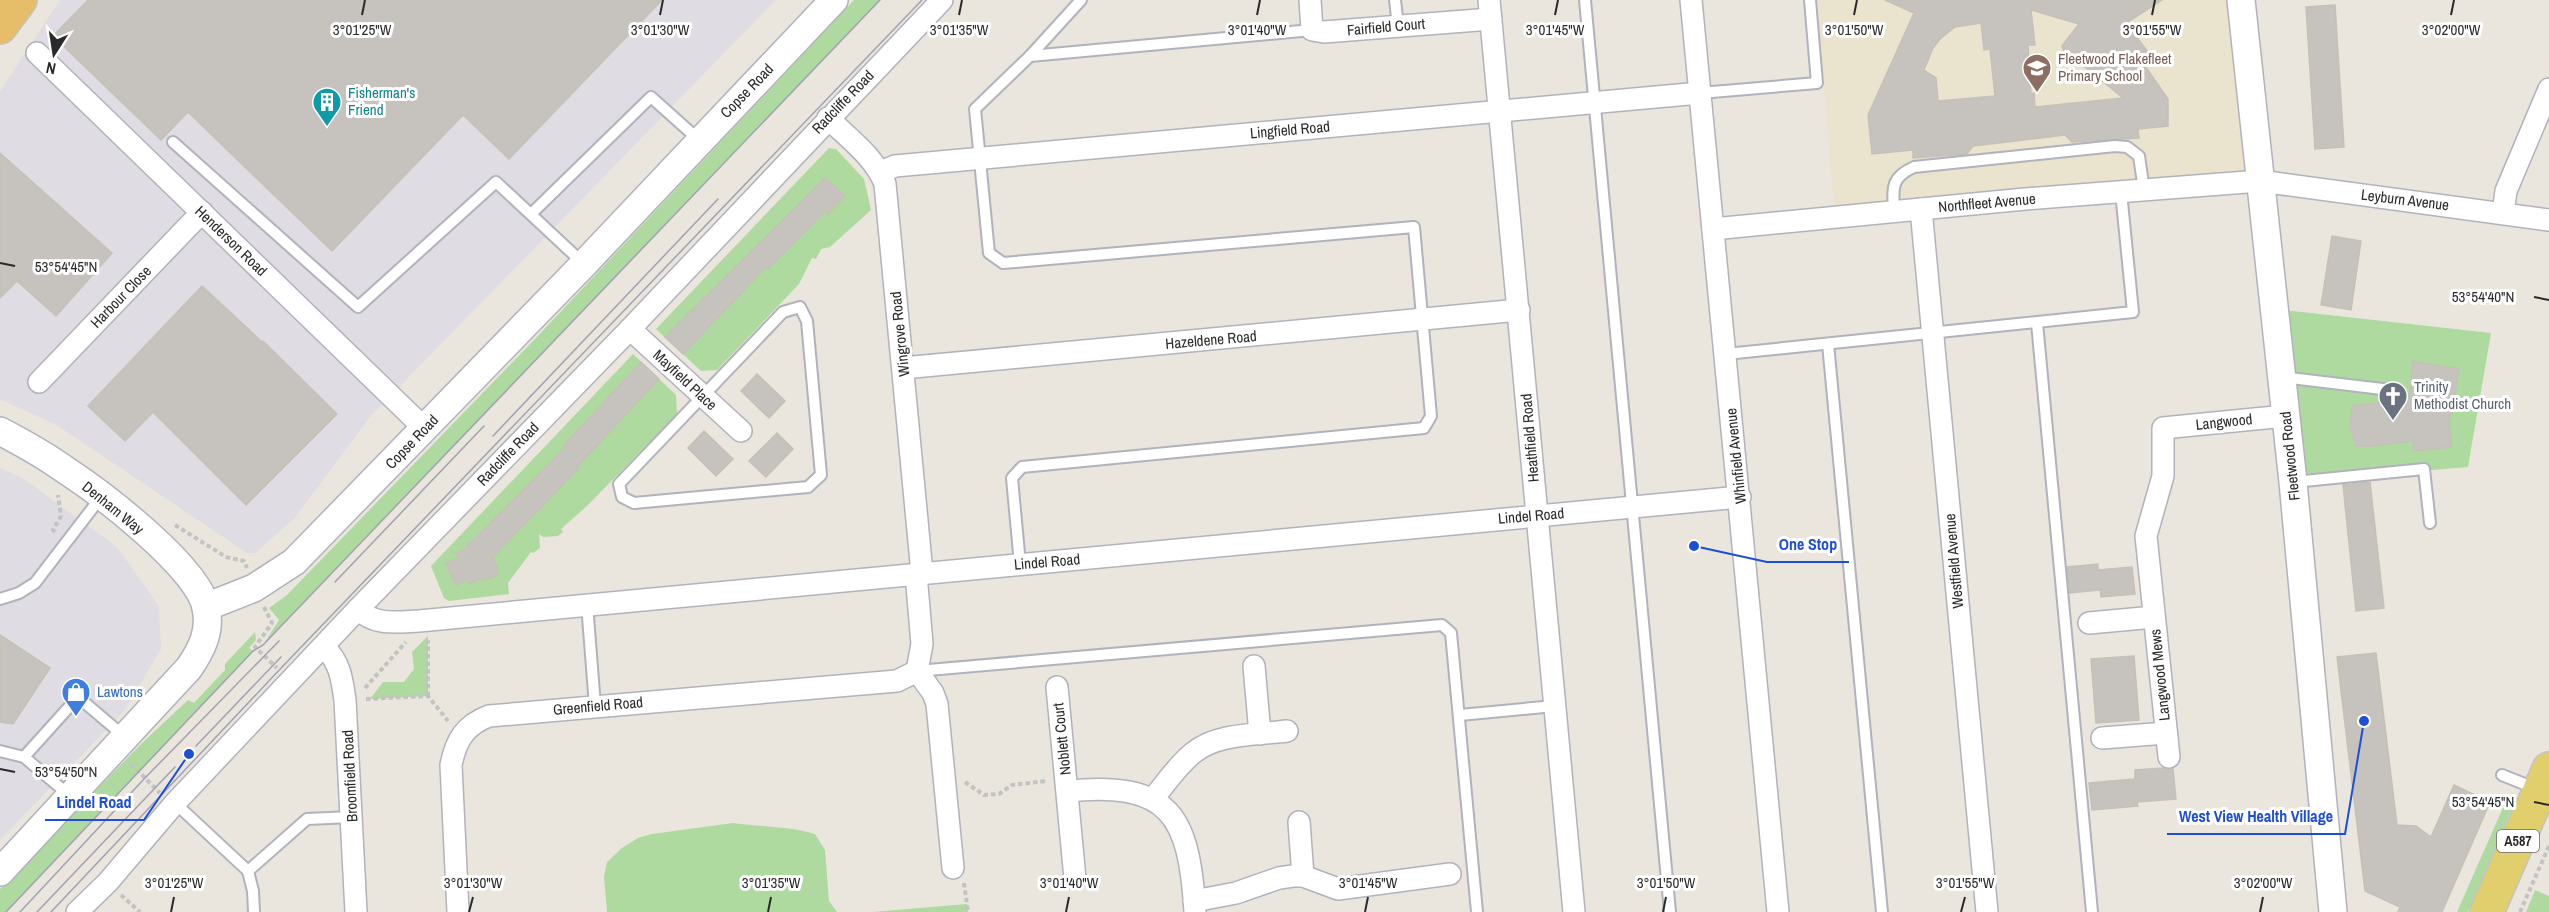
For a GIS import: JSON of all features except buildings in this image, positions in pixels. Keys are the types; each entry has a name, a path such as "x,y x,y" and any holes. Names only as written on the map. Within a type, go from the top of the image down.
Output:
{"highway":[{"path":"0,27 20,0"}],"main road":[{"name":"A587","path":"2487,912 2544,780"}],"street":[{"name":"Copse Road","path":"206,607 254,588 294,562 584,264 834,0"},
{"name":"Radcliffe Road","path":"77,912 108,882 175,803 358,609 630,329 942,0"},
{"path":"1310,0 1312,30"},
{"name":"Whinfield Avenue","path":"1691,0 1778,912"},
{"name":"Fleetwood Road","path":"2241,0 2293,482 2333,912"},
{"name":"Fairfield Court","path":"1312,30 1324,32 1398,26 1490,10"},
{"name":"Heathfield Road","path":"1490,10 1574,912"},
{"name":"Henderson Road","path":"37,53 425,429"},
{"path":"2502,213 2506,190 2549,89"},
{"name":"Lingfield Road","path":"881,172 895,166 1700,93"},
{"path":"828,118 881,172"},
{"name":"Wingrove Road","path":"881,172 885,184 903,368 919,573"},
{"name":"Northfleet Avenue","path":"1713,229 1920,209 2260,182"},
{"name":"Leyburn Avenue","path":"2260,182 2549,220"},
{"name":"Westfield Avenue","path":"1920,209 1987,912"},
{"name":"Harbour Close","path":"39,382 202,212"},
{"name":"Hazeldene Road","path":"903,368 1519,310"},
{"name":"Mayfield Place","path":"630,329 741,431"},
{"name":"Langwood","path":"2163,428 2285,416"},
{"name":"Langwood Mews","path":"2163,428 2163,476 2146,536 2169,757"},
{"name":"Denham Way","path":"0,431 67,471 168,553 195,585 206,607"},
{"name":"Lindel Road","path":"358,609 367,618 386,622 427,620 1740,497"},
{"path":"919,573 922,644 917,671 933,693 937,704 953,868"},
{"path":"0,872 72,797 189,668 200,651 208,631 206,607"},
{"name":"Langwood Mews","path":"2089,623 2154,617"},
{"name":"Broomfield Road","path":"324,646 333,655 350,700 356,912"},
{"path":"1254,666 1260,734"},
{"name":"Greenfield Road","path":"462,734 476,721 489,716 897,681 917,671"},
{"name":"Noblett Court","path":"1057,687 1075,879"},
{"path":"1153,799 1182,764 1206,745 1229,738 1287,731"},
{"name":"Langwood Mews","path":"2102,738 2166,732"},
{"path":"458,912 450,776 453,753 462,734"},
{"path":"1067,785 1133,792 1153,799 1167,811 1179,825 1186,841 1194,906 1279,878 1303,876 1338,890 1450,873"},
{"path":"1299,822 1303,876"}],"lane":[{"path":"1020,564 1012,478 1022,467 1424,428 1431,416 1414,227 1004,263 989,253 975,109 1030,56 1081,0"},
{"path":"1395,0 1398,26"},
{"path":"1585,0 1670,912"},
{"path":"1700,93 1817,83 1810,0"},
{"path":"1030,56 1312,30"},
{"path":"531,214 651,97 700,141"},
{"path":"173,142 358,307 496,182 584,264"},
{"path":"1894,212 1894,182 1901,173 1914,167 2115,146 2127,147 2139,156 2144,190"},
{"path":"1726,354 2133,312 2121,192"},
{"path":"800,307 807,321 821,475 808,487 634,503 622,497 619,484 702,395 783,312 800,307"},
{"path":"2037,323 2092,912"},
{"path":"1828,344 1882,912"},
{"path":"2281,377 2399,392"},
{"path":"2293,482 2424,469 2430,523"},
{"path":"0,599 19,593 35,583 101,497"},
{"path":"587,604 595,706"},
{"path":"917,671 1442,625 1451,633 1477,912"},
{"path":"24,757 78,697 121,742"},
{"path":"1460,715 1554,706"},
{"path":"0,751 24,757 72,797"},
{"path":"2502,775 2544,780"},
{"path":"175,803 248,871 253,891 254,912"},
{"path":"248,871 307,819 352,817"}],"path":[{"path":"244,561 254,588 272,623 255,647 282,672 296,657 305,666"},
{"path":"427,620 428,696 443,717 462,734"},
{"path":"350,700 427,620"},
{"path":"350,700 428,696"},
{"path":"121,742 154,789 175,803"},
{"path":"945,768 984,795 999,794 1012,785 1067,785"},
{"path":"2520,912 2549,846"}],"shaded area":[{"path":"60,0 776,0 370,417 294,519 255,553 247,553 58,426 0,399 0,91"},
{"name":"Fleetwood Flakefleet Primary School","path":"1816,0 2241,0 2260,181 1835,217"},
{"path":"0,468 24,479 117,547 159,606 161,649 124,711 0,840"}],"green space":[{"path":"854,0 880,0 263,645 279,620 269,608 287,595 535,339"},
{"path":"829,148 836,149 864,179 871,210 830,247 821,249 816,259 812,258 799,284 717,370 701,371 656,329"},
{"path":"2274,309 2491,333 2468,467 2293,482"},
{"path":"633,354 676,395 677,414 587,506 561,529 563,532 558,536 543,537 539,534 540,548 531,552 508,583 509,594 449,601 444,598 431,566"},
{"path":"255,632 256,640 249,648 253,651 252,653 6,912 0,912 0,889 142,743 188,700 194,703 225,670 225,664"},
{"path":"428,636 428,696 370,699 383,682 404,682 414,669 412,652"},
{"path":"2509,794 2514,804 2468,912 2457,912"},
{"path":"733,823 785,828 815,834 825,850 829,901 837,912 607,912 604,877 607,862 622,848 638,838 652,834"},
{"path":"2535,890 2549,896 2549,912 2526,912"},
{"path":"967,904 968,912 872,912"}],"tram line":[{"path":"6,912 253,651 263,645 880,0"},
{"path":"51,912 283,666 922,0"},
{"path":"493,436 718,199"},
{"path":"335,582 484,426"},
{"path":"20,912 144,779 279,641"},
{"path":"196,746 281,657"},
{"path":"37,912 175,767"}],"place":[{"name":"Fleetwood Flakefleet Primary School","path":"2037,94"},
{"name":"Fisherman's Friend","path":"327,128"},
{"name":"Trinity Methodist Church","path":"2393,422"},
{"name":"One Stop","path":"1694,546"},
{"name":"Lawtons","path":"76,718"},
{"name":"West View Health Village","path":"2364,721"},
{"name":"Lindel Road","path":"189,754"}]}
